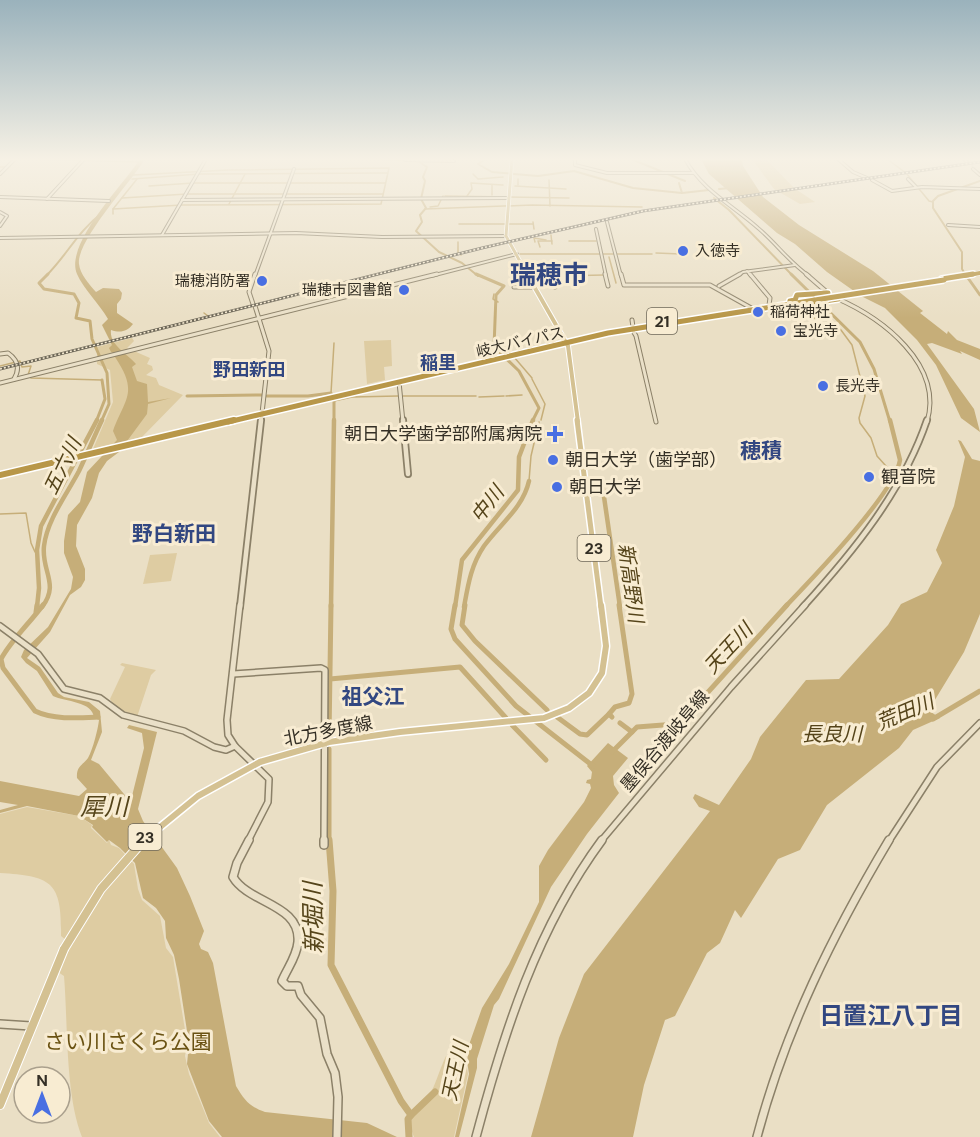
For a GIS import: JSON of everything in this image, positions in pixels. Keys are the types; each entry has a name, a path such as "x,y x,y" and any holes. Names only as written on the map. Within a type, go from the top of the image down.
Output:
{"highway":[{"name":"岐大バイパス","path":"0,474 633,328 769,305 980,274"},
{"path":"813,300 829,294"},
{"path":"813,300 837,299"},
{"path":"784,303 795,300"},
{"name":"岐大バイパス","path":"751,308 795,300 813,300"},
{"name":"岐大バイパス","path":"334,396 493,359"}],"main road":[{"path":"505,236 506,212"},
{"name":"23","path":"505,236 566,342"},
{"name":"北方多度線","path":"0,1105 64,949 97,894 148,834 175,810 205,790 260,762 288,752 324,744 541,718 570,709 590,694 601,676 606,656 566,342"}],"street":[{"path":"0,212 7,216 0,226"},
{"path":"162,235 175,212"},
{"path":"277,212 249,292 270,351 227,730 235,746 270,779 268,802 234,867 234,879 241,888 288,915 296,927 298,945 282,981 287,986 298,986 301,995 320,1018 327,1054 335,1073 338,1104 337,1137"},
{"path":"738,212 754,224 794,265 821,284 829,294"},
{"path":"607,222 624,285"},
{"path":"948,225 980,227"},
{"path":"596,229 609,286"},
{"path":"0,238 269,233 423,237 505,236"},
{"path":"0,383 133,352 516,254"},
{"path":"718,286 747,271 794,265"},
{"path":"555,268 555,287"},
{"path":"747,271 770,298 769,305"},
{"path":"624,285 700,283 718,286 751,308"},
{"path":"624,285 706,285 722,290 751,308"},
{"path":"514,287 535,287"},
{"name":"墨俣合渡岐阜線","path":"476,1137 502,1039 523,980 546,930 588,859 639,794 733,684 818,591 870,526 897,487 924,434 929,413 929,395 926,380 915,360 894,335 874,317 861,308 837,299"},
{"path":"632,320 656,422"},
{"path":"0,354 8,353 15,360 18,369 15,379"},
{"path":"399,382 408,474"},
{"path":"0,626 38,654 64,689 99,698 123,715 184,731 214,747 226,750 235,746"},
{"path":"233,674 324,669 326,671 324,845"},
{"path":"756,1137 776,1067 792,1027 838,931 914,799 951,750 980,723"},
{"path":"0,1024 32,1026"}],"green space":[{"path":"132,338 134,341 127,348 150,358 147,364 152,366 153,370 146,375 156,378 159,385 183,395 142,437 93,449 113,402 110,370 97,364 97,347"},
{"path":"391,340 392,366 384,367 385,380 367,384 364,341"},
{"path":"177,553 171,581 143,584 150,555"},
{"path":"122,663 156,670 151,675 137,717 116,709 110,699 125,667 120,665"},
{"name":"さい川さくら公園","path":"27,807 79,816 92,825 91,828 107,843 109,840 111,845 119,848 134,864 142,900 160,916 166,948 173,957 187,1042 185,1056 189,1074 209,1123 220,1137 82,1137 72,1093 72,1065 69,1065 64,976 58,972 71,944 61,936 59,904 56,893 50,885 32,877 0,873 0,814"},
{"path":"446,1056 466,1063 468,1074 454,1137 414,1137 411,1129 407,1129 407,1122 411,1113 429,1096"}],"water":[{"name":"犀川","path":"100,212 106,212 86,241 80,254 80,268 96,292 103,288 119,289 122,293 117,304 117,313 133,324 123,331 111,330 111,335 116,345 136,364 132,367 137,381 147,384 148,402 171,398 148,404 147,414 119,452 107,461 99,473 92,498 77,525 76,546 85,569 85,580 81,587 70,595 50,632 27,658 40,667 58,693 64,697 89,702 100,711 102,732 91,760 99,764 129,800 144,748 142,733 127,728 129,725 157,732 138,809 143,821 177,868 204,931 199,944 201,949 208,952 213,963 236,1086 242,1095 251,1105 265,1112 367,1123 397,1137 222,1137 209,1121 187,1064 189,1044 174,955 166,938 165,921 156,908 143,898 135,863 120,848 109,840 107,842 92,827 93,825 79,816 27,806 0,813 0,810 18,805 0,802 0,781 79,796 87,789 77,778 77,774 90,754 99,720 94,718 89,708 84,705 53,696 37,671 21,657 24,650 48,627 71,589 73,577 64,553 68,515 80,502 87,472 117,440 113,431 127,395 127,379 115,354 109,348 112,345 102,325 108,319 77,274 75,261 79,247"},
{"path":"753,212 782,212 873,271 923,311 920,313 947,334 948,331 957,340 980,349 980,360 960,351 962,354 932,343 927,344 974,409 980,432 961,418 936,365 917,340 885,308 861,296 827,272 795,244 777,233"},
{"name":"長良川","path":"958,440 961,441 972,459 980,461 980,614 964,652 930,708 931,712 940,718 913,730 899,748 827,805 800,850 778,859 741,918 735,910 720,943 707,953 675,1016 665,1020 644,1085 633,1137 531,1137 559,1038 584,974 710,811 699,807 693,798 695,794 719,805 751,759 760,737 806,680 839,679 888,625 901,604 927,592 942,563 936,550 954,506 965,457"},
{"path":"608,743 628,758 613,776 614,785 619,793 587,834 551,887 499,999 494,1005 477,1059 477,1068 459,1137 455,1137 469,1074 467,1061 470,1042 482,1008 509,964 539,902 539,866 548,850 584,802 591,788 590,784 586,783 591,779 592,772 587,766"}],"waterway":[{"name":"中川","path":"423,212 420,215 422,222 416,231 439,252 462,263 478,276"},
{"name":"天王川","path":"731,212 792,275"},
{"path":"936,212 962,252 962,269 965,274"},
{"name":"五六川","path":"46,276 93,220 102,213"},
{"path":"533,222 534,229"},
{"path":"459,224 533,224"},
{"path":"551,235 552,241"},
{"path":"535,242 534,238 546,240"},
{"path":"540,247 538,241 552,241"},
{"path":"569,241 596,241"},
{"path":"458,242 458,253 461,255"},
{"path":"656,253 681,254"},
{"path":"520,254 652,254"},
{"path":"609,257 616,283"},
{"name":"中川","path":"476,274 504,286 496,295 494,347 519,371 539,408 533,420"},
{"path":"557,276 604,275"},
{"name":"天王川","path":"792,275 860,342 874,369 890,422"},
{"name":"五六川","path":"46,276 39,283 44,289 74,294 79,303 76,318 90,321 92,339 107,373 109,404 101,422"},
{"path":"968,278 980,295"},
{"name":"中川","path":"494,294 493,299 498,302"},
{"path":"771,310 831,321 841,330 852,345 865,396 859,418 860,423 871,438 877,456 894,475"},
{"path":"204,313 208,316"},
{"path":"500,341 502,347 508,352"},
{"path":"331,393 334,343"},
{"path":"514,357 532,378"},
{"path":"0,366 20,361 22,367 31,366 28,375 31,378 102,380"},
{"path":"532,379 545,404 541,420"},
{"path":"96,422 105,399 102,380"},
{"name":"新堀川","path":"267,396 308,396 331,393 334,400 334,420"},
{"name":"新堀川","path":"187,396 262,395"},
{"path":"506,396 522,395"},
{"path":"334,401 352,397 398,396"},
{"path":"403,396 476,396"},
{"path":"479,397 504,396"},
{"name":"五六川","path":"42,607 47,599 50,584 44,555 46,536 53,517 79,471 102,420"},
{"name":"新堀川","path":"331,607 334,420"},
{"name":"中川","path":"455,607 462,560 518,490 519,457 533,420"},
{"name":"天王川","path":"785,607 850,536 884,493 895,475 900,460 890,420"},
{"path":"37,607 39,588 37,550 41,526 96,422"},
{"path":"529,481 531,456 539,422"},
{"path":"464,607 476,560 490,538 516,508 529,481"},
{"name":"新高野川","path":"602,483 620,607"},
{"path":"0,514 26,513 31,543 35,552"},
{"name":"五六川","path":"36,612 37,605"},
{"name":"五六川","path":"43,605 5,652 1,659 3,668 35,711 58,717 98,717"},
{"name":"新堀川","path":"329,736 331,605"},
{"name":"中川","path":"455,605 451,629 455,639 516,706 593,766"},
{"path":"465,605 462,625 475,641 547,710"},
{"name":"新高野川","path":"609,714 615,707 629,703 632,694 619,605"},
{"name":"天王川","path":"632,732 637,727 676,724 690,712 787,605"},
{"path":"330,679 460,667 506,718"},
{"name":"荒田川","path":"933,719 980,691"},
{"path":"557,717 580,734 587,735 609,714"},
{"path":"609,714 612,717"},
{"path":"620,723 632,732"},
{"path":"512,725 546,760"},
{"name":"天王川","path":"612,752 632,732"},
{"name":"新堀川","path":"329,749 329,840"},
{"name":"新堀川","path":"329,840 333,891 331,965 401,1101 411,1115"},
{"path":"411,1115 435,1092"},
{"name":"新堀川","path":"409,1137 408,1119 411,1115"}],"railway":[{"path":"0,369 482,248 638,212"}],"place":[{"name":"入徳寺","path":"683,251"},
{"name":"瑞穂消防署","path":"262,281"},
{"name":"瑞穂市図書館","path":"404,290"},
{"name":"稲荷神社","path":"758,312"},
{"name":"宝光寺","path":"781,331"},
{"name":"長光寺","path":"823,386"},
{"name":"朝日大学歯学部附属病院","path":"555,434"},
{"name":"朝日大学（歯学部）","path":"553,460"},
{"name":"観音院","path":"869,477"},
{"name":"朝日大学","path":"557,487"}],"district":[{"name":"瑞穂市","path":"549,275"},
{"name":"稲里","path":"438,363"},
{"name":"野田新田","path":"249,370"},
{"name":"穂積","path":"761,451"},
{"name":"野白新田","path":"174,534"},
{"name":"祖父江","path":"373,697"},
{"name":"日置江八丁目","path":"891,1015"}]}
